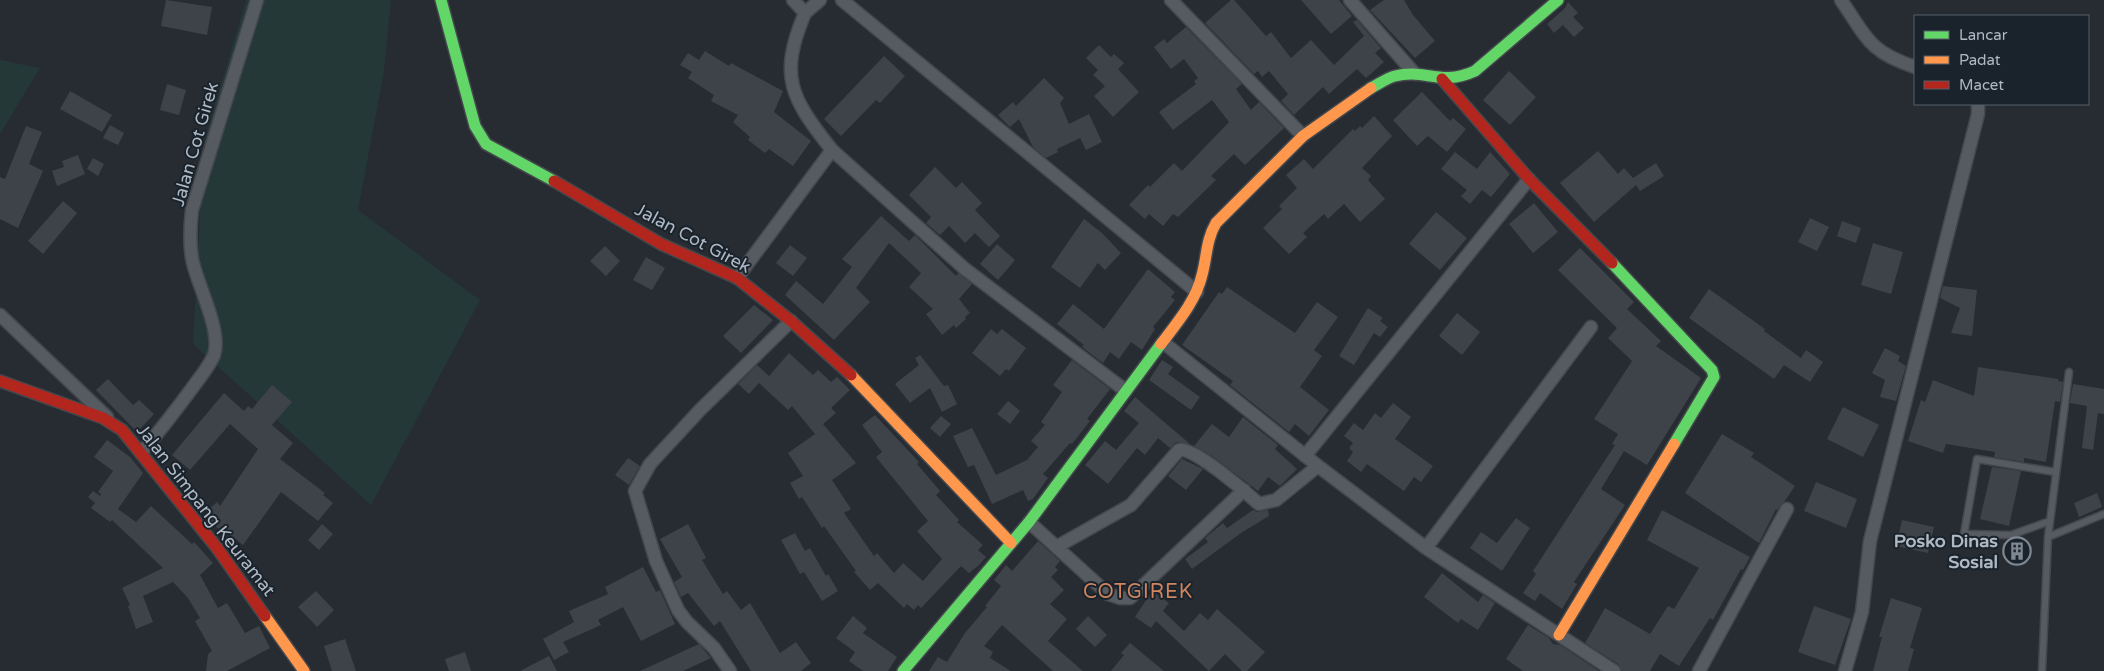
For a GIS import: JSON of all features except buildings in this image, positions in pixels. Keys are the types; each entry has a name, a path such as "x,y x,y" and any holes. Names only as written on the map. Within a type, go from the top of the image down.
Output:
{"street":[{"name":"Jalan Cot Girek","path":"141,453 171,417 214,354 216,340 213,325 192,262 190,238 192,210 257,0"},
{"name":"Jalan Cot Girek","path":"441,0 475,126 486,144 574,191 661,244 737,278 791,320 852,375 1011,543"},
{"path":"792,0 806,13"},
{"path":"820,0 806,13 796,36 790,75 794,93 804,114 832,150 966,269 1126,391"},
{"path":"842,0 1197,292"},
{"path":"1171,0 1303,136"},
{"path":"1350,0 1415,74"},
{"path":"903,671 1029,522 1190,305 1202,276 1209,235 1216,223 1303,136 1364,92 1395,76 1415,74 1442,79 1460,78 1475,71 1558,0"},
{"path":"1841,0 1872,46 1891,59 1914,67"},
{"path":"1442,79 1530,179 1712,370 1714,377 1559,635"},
{"path":"1845,671 1862,612 1870,541 1978,114 1978,105"},
{"path":"737,278 832,150"},
{"path":"1305,456 1530,179"},
{"path":"0,315 114,424"},
{"path":"730,671 714,648 687,622 678,610 656,561 635,491 643,474 656,457 700,410 791,320"},
{"path":"1426,548 1591,327"},
{"path":"1164,342 1305,456 1426,548 1614,671"},
{"name":"Jalan Simpang Keuramat","path":"0,381 114,424 141,453 217,548 304,671"},
{"path":"1058,546 1130,505 1179,450 1191,451 1244,490 1259,504 1270,503 1276,500 1318,466"},
{"path":"1029,522 1058,546 1108,594 1120,598 1130,598 1244,490"},
{"path":"1700,671 1787,509"}],"lane":[{"path":"2042,671 2048,537 2069,372"},
{"path":"2050,521 2011,535 1964,534 1977,458 2055,472"},
{"path":"2048,537 2104,514"}],"green space":[{"path":"246,0 391,0 384,71 358,210 480,300 371,505 193,344 204,142"},
{"path":"0,60 40,68 0,134"}],"traffic: fast":[{"path":"441,0 475,126 486,144 554,181"},
{"path":"1371,88 1392,77 1406,74 1442,78 1475,71 1558,0"},
{"path":"1612,263 1712,370 1714,377 1674,444"},
{"path":"903,671 1029,522 1161,344"}],"traffic: slow":[{"path":"1161,344 1195,294 1202,275 1210,236 1216,223 1303,136 1371,88"},
{"path":"851,375 1011,543"},
{"path":"1559,635 1674,444"},
{"path":"265,616 304,671"}],"traffic: jam":[{"path":"1442,79 1529,179 1612,263"},
{"path":"554,181 661,244 737,278 791,321 851,375"},
{"path":"0,381 103,418 122,430 217,548 265,616"}],"place":[{"name":"Posko Dinas Sosial","path":"2017,551"}],"district":[{"name":"COTGIREK","path":"1138,591"}]}
